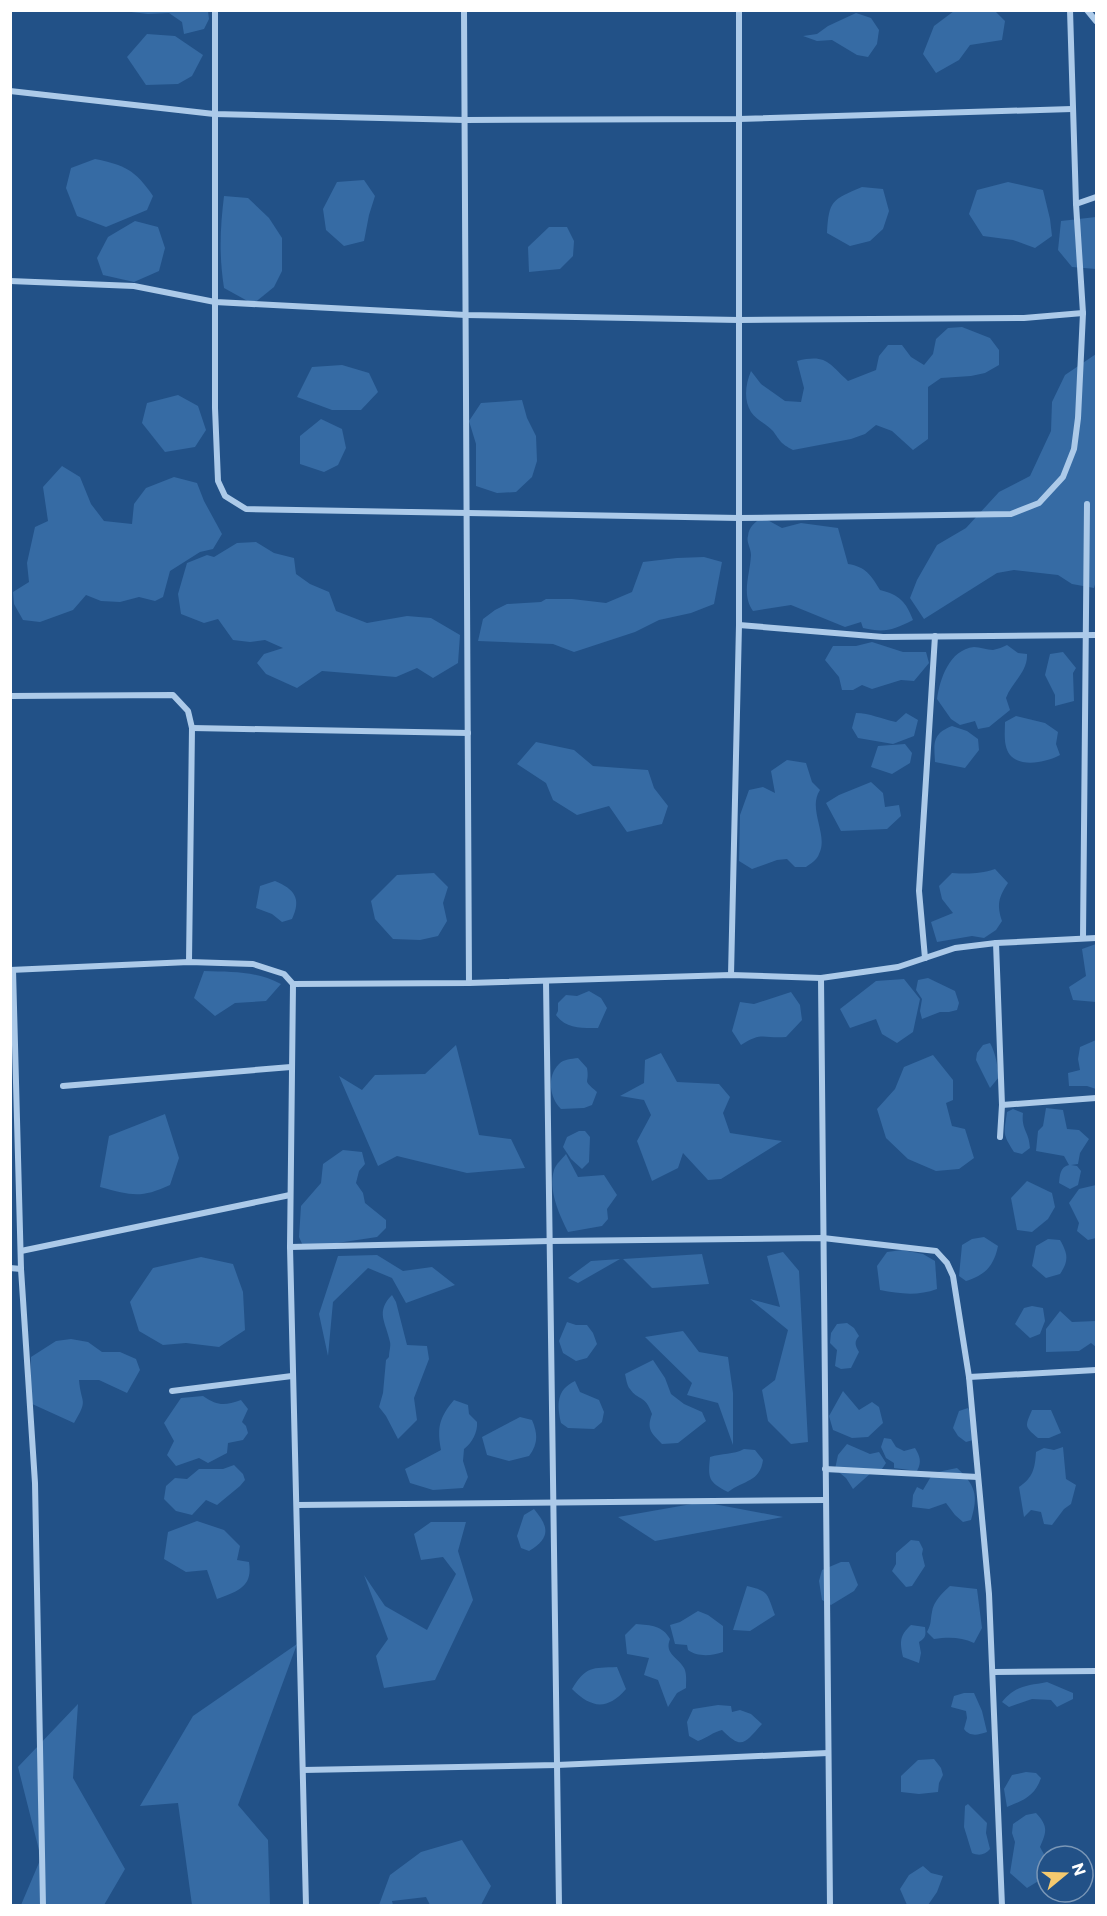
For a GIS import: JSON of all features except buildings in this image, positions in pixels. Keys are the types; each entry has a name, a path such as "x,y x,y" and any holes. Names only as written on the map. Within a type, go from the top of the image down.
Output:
{"street":[{"path":"215,10 215,408 218,481 225,496 246,509 739,518 1011,514 1039,503 1063,477 1074,449 1078,418 1083,313 1072,109 1071,10"},
{"path":"464,10 469,983"},
{"path":"731,975 739,625 739,10"},
{"path":"1087,10 1096,21"},
{"path":"10,91 214,114 465,120 739,119 1072,109"},
{"path":"1076,204 1096,197"},
{"path":"10,281 134,286 215,302 466,315 739,321 1024,318 1083,313"},
{"path":"1083,938 1087,504"},
{"path":"739,625 883,637 1096,635"},
{"path":"925,958 919,891 935,636"},
{"path":"10,696 173,695 188,711 192,728 189,962"},
{"path":"192,728 468,733"},
{"path":"293,984 469,983 731,975 821,978 898,967 955,948 996,942 1096,938"},
{"path":"996,942 1002,1105 1000,1137"},
{"path":"43,1905 35,1483 14,1171 12,970 189,962 253,964 284,974 293,984 290,1246 306,1905"},
{"path":"821,978 830,1905"},
{"path":"546,981 559,1905"},
{"path":"63,1086 291,1066"},
{"path":"1002,1105 1096,1098"},
{"path":"21,1251 290,1195"},
{"path":"290,1246 550,1240 823,1238 936,1251 947,1263 953,1276 969,1377 989,1594 1002,1905"},
{"path":"10,1268 21,1269"},
{"path":"969,1377 1096,1370"},
{"path":"172,1391 292,1376"},
{"path":"825,1469 978,1477"},
{"path":"297,1505 826,1500"},
{"path":"993,1672 1096,1671"},
{"path":"303,1770 557,1766 828,1753"}],"shaded area":[{"path":"123,11 208,11 209,19 204,29 184,34 182,22 169,13 148,14"},
{"path":"954,11 995,11 1005,21 1002,40 970,45 959,60 936,73 923,54 934,26"},
{"path":"856,13 871,18 879,30 877,44 868,57 857,55 832,40 817,41 803,36 817,34 828,26"},
{"path":"147,34 175,36 203,55 192,76 178,84 146,85 127,57"},
{"path":"95,159 122,166 135,174 153,196 147,210 106,227 77,216 66,188 71,168"},
{"path":"364,180 375,196 364,241 344,246 326,230 323,209 337,182"},
{"path":"1008,182 1043,190 1052,236 1035,248 1013,240 983,236 969,214 977,190"},
{"path":"862,187 883,189 889,211 883,229 870,241 850,246 827,233 829,214 834,202"},
{"path":"224,196 248,198 269,218 282,238 282,271 274,287 253,304 224,288 221,242"},
{"path":"1096,217 1096,269 1072,267 1058,250 1061,221"},
{"path":"135,221 158,227 165,248 159,271 134,282 103,275 97,258 108,237"},
{"path":"549,227 567,227 574,241 573,256 560,269 529,272 528,247"},
{"path":"962,327 990,338 999,350 999,365 985,373 941,378 928,387 928,439 913,450 892,431 876,425 865,434 851,439 793,450 781,442 771,429 753,415 748,407 746,391 751,371 761,384 785,401 801,402 804,388 797,361 821,360 831,365 848,381 876,370 879,356 888,345 902,345 911,357 924,365 933,354 936,339 948,328"},
{"path":"1096,354 1096,581 1094,588 1072,584 1058,575 1014,570 997,573 924,619 910,598 917,580 937,545 966,528 999,492 1030,476 1051,431 1052,402 1065,375"},
{"path":"342,365 369,373 378,392 361,410 332,410 297,397 312,367"},
{"path":"178,395 198,406 206,430 195,447 165,452 142,423 147,403"},
{"path":"522,400 527,418 536,436 537,461 532,477 516,492 497,493 476,486 476,444 469,421 481,403"},
{"path":"321,419 342,429 346,448 338,465 324,472 300,464 300,436"},
{"path":"62,466 80,477 91,504 104,521 132,524 134,504 146,488 174,477 197,483 222,534 213,549 200,552 170,571 163,597 155,601 139,597 120,602 101,601 86,595 73,610 40,622 23,620 14,604 13,592 29,582 27,563 35,527 48,521 43,487"},
{"path":"762,517 782,528 801,523 838,528 848,564 864,570 880,590 893,594 901,600 908,608 913,620 894,628 877,630 863,628 861,622 845,627 791,605 753,611 747,598 751,555 748,538 751,527"},
{"path":"256,542 274,553 294,558 296,574 310,584 329,592 336,611 367,623 407,616 431,618 460,635 458,663 433,678 417,668 396,677 322,671 297,688 266,674 257,663 264,654 283,648 265,640 250,642 233,640 218,619 204,623 181,614 178,594 187,563 207,555 214,557 237,543"},
{"path":"704,557 722,562 714,604 691,613 659,620 635,632 574,652 553,644 478,641 483,619 507,604 541,602 546,599 606,603 632,592 643,562"},
{"path":"872,642 903,652 926,652 929,663 914,681 901,680 872,689 862,685 853,690 842,690 839,677 825,660 833,646 856,646"},
{"path":"1007,645 1018,653 1027,654 1025,666 1006,698 1010,710 989,727 978,729 975,721 960,725 951,719 937,699 943,675 952,659 965,649 974,647 993,650"},
{"path":"1063,652 1076,668 1073,673 1074,701 1055,706 1055,695 1045,675 1050,654"},
{"path":"856,713 896,722 906,713 918,720 914,736 893,744 858,738 852,728"},
{"path":"1016,716 1045,723 1058,732 1056,744 1060,755 1041,762 1027,763 1010,755 1005,743 1005,722"},
{"path":"952,726 967,731 978,739 979,750 965,768 935,762 936,740 941,732"},
{"path":"536,742 574,750 593,766 648,770 654,788 668,806 662,824 627,832 609,806 577,815 553,800 546,783 517,764"},
{"path":"905,744 912,753 910,763 892,774 871,767 878,746"},
{"path":"787,760 806,763 812,782 820,790 816,805 822,839 819,854 806,867 795,867 787,859 752,869 739,861 740,815 749,790 763,787 775,793 771,771"},
{"path":"871,782 883,793 885,807 899,805 901,816 887,829 841,831 826,803"},
{"path":"995,869 1008,883 1000,897 999,910 1002,921 996,930 984,938 972,936 937,942 931,922 953,913 942,899 939,886 952,873 974,873"},
{"path":"434,873 448,887 443,903 447,921 438,936 420,940 393,939 375,919 371,901 397,875"},
{"path":"275,881 287,887 294,895 296,905 292,919 282,922 272,914 256,908 260,886"},
{"path":"1096,944 1096,1002 1073,1000 1069,987 1086,976 1082,949"},
{"path":"204,971 253,974 281,984 266,1001 235,1003 215,1016 194,998"},
{"path":"928,978 955,991 959,1003 957,1010 940,1012 922,1019 920,1011 922,999 916,990 918,980"},
{"path":"904,979 920,999 913,1032 897,1043 882,1034 876,1019 850,1028 840,1009 876,981"},
{"path":"589,991 601,998 607,1008 598,1028 580,1028 560,1020 556,1015 558,1003 566,995 577,996"},
{"path":"791,992 800,1005 802,1020 786,1037 759,1037 741,1045 732,1031 740,1002 754,1004"},
{"path":"1096,1040 1096,1089 1087,1086 1069,1086 1068,1073 1080,1070 1078,1059 1080,1047"},
{"path":"990,1043 999,1077 990,1088 976,1060 977,1053 983,1045"},
{"path":"456,1045 479,1135 511,1139 525,1168 467,1173 397,1156 378,1166 339,1076 362,1090 375,1075 425,1074"},
{"path":"661,1053 677,1082 719,1084 730,1097 723,1113 730,1133 782,1141 721,1179 708,1180 683,1153 678,1168 652,1181 637,1141 651,1115 644,1100 620,1096 644,1083 645,1060"},
{"path":"933,1055 953,1080 953,1100 946,1103 952,1126 965,1129 974,1158 959,1169 936,1171 908,1159 886,1138 877,1109 895,1089 904,1067"},
{"path":"578,1058 587,1068 588,1083 597,1092 592,1105 584,1108 561,1109 552,1093 552,1075 561,1062"},
{"path":"1046,1108 1063,1110 1067,1129 1079,1130 1089,1139 1080,1153 1078,1164 1071,1165 1077,1166 1081,1171 1078,1185 1070,1189 1059,1183 1062,1169 1069,1165 1064,1156 1036,1151 1038,1131 1043,1126"},
{"path":"1013,1109 1023,1113 1023,1123 1029,1142 1030,1148 1022,1154 1014,1152 1005,1133 1007,1112"},
{"path":"165,1114 179,1158 170,1185 143,1194 100,1187 109,1136"},
{"path":"579,1131 585,1131 590,1137 589,1162 582,1169 563,1147 567,1137"},
{"path":"343,1150 362,1152 365,1164 359,1171 356,1183 363,1193 365,1203 386,1220 386,1228 377,1237 304,1248 299,1237 301,1206 321,1183 323,1164"},
{"path":"566,1154 578,1177 604,1175 617,1195 607,1209 608,1219 602,1226 568,1232 558,1210 552,1186 555,1168"},
{"path":"1027,1181 1052,1193 1055,1207 1048,1219 1032,1232 1017,1230 1011,1198"},
{"path":"1096,1185 1096,1238 1088,1240 1077,1231 1079,1223 1069,1203 1079,1189"},
{"path":"984,1237 998,1246 994,1259 979,1276 966,1281 959,1276 962,1245 972,1239"},
{"path":"1048,1239 1060,1240 1066,1257 1060,1274 1046,1278 1032,1266 1036,1246"},
{"path":"902,1250 923,1254 935,1261 937,1289 909,1294 880,1290 877,1266 887,1252"},
{"path":"783,1252 799,1271 808,1442 791,1444 768,1421 762,1390 775,1380 788,1330 750,1299 780,1307 767,1256"},
{"path":"702,1254 709,1284 652,1288 623,1259"},
{"path":"377,1255 403,1271 432,1267 455,1285 406,1303 392,1278 368,1268 333,1302 328,1356 319,1314 338,1256"},
{"path":"201,1257 233,1264 243,1292 245,1330 219,1347 186,1343 163,1345 139,1331 130,1302 153,1268"},
{"path":"620,1259 578,1283 568,1278 591,1261"},
{"path":"392,1295 396,1302 407,1345 427,1346 429,1359 414,1398 417,1420 398,1439 379,1407 390,1345 383,1312"},
{"path":"1032,1306 1043,1308 1045,1321 1040,1334 1030,1338 1015,1324 1024,1308"},
{"path":"1060,1311 1072,1322 1096,1321 1096,1347 1091,1343 1079,1351 1046,1352 1046,1329"},
{"path":"567,1322 587,1325 593,1333 597,1344 587,1358 576,1361 563,1353 559,1341"},
{"path":"847,1323 859,1336 856,1344 859,1352 851,1368 841,1369 835,1366 837,1350 830,1343 831,1333 837,1324"},
{"path":"683,1331 699,1352 728,1357 733,1393 733,1445 718,1403 687,1395 692,1383 645,1337"},
{"path":"71,1339 88,1342 102,1352 120,1352 136,1359 140,1370 127,1393 99,1380 79,1380 83,1405 74,1423 30,1403 31,1357 56,1341"},
{"path":"653,1360 665,1378 671,1394 684,1404 702,1412 706,1421 678,1443 662,1444 655,1437 650,1428 652,1414 649,1408 627,1384 625,1374"},
{"path":"575,1381 580,1392 599,1400 604,1412 602,1422 594,1429 568,1428 561,1423 559,1399 561,1393"},
{"path":"843,1391 859,1410 872,1402 879,1407 883,1423 868,1437 852,1438 833,1430 829,1416"},
{"path":"203,1396 221,1404 241,1400 248,1409 242,1422 248,1433 243,1440 228,1443 227,1453 208,1463 199,1458 176,1466 167,1455 174,1441 164,1423 181,1398"},
{"path":"454,1400 468,1405 469,1414 477,1422 474,1437 464,1449 463,1461 468,1477 463,1488 433,1490 410,1483 405,1469 441,1450 440,1423"},
{"path":"968,1408 974,1419 973,1440 966,1442 953,1428 959,1411"},
{"path":"1032,1410 1051,1410 1061,1433 1049,1438 1038,1438 1027,1426"},
{"path":"520,1417 532,1420 535,1430 536,1439 529,1456 509,1461 487,1455 482,1437"},
{"path":"884,1438 891,1439 896,1447 904,1451 915,1448 920,1459 917,1471 894,1468 894,1463 886,1458 881,1447"},
{"path":"847,1444 870,1454 879,1452 886,1463 880,1472 872,1472 853,1489 846,1478 835,1469 838,1455"},
{"path":"1063,1447 1066,1479 1076,1485 1071,1504 1064,1509 1052,1525 1044,1524 1041,1512 1031,1510 1024,1517 1019,1487 1032,1472 1036,1452 1044,1448 1054,1450"},
{"path":"744,1449 755,1450 763,1460 759,1473 728,1492 711,1479 710,1457"},
{"path":"234,1465 243,1474 245,1480 217,1505 206,1500 192,1515 176,1511 164,1499 166,1486 175,1478 187,1479 199,1469 223,1469"},
{"path":"957,1468 974,1491 975,1504 971,1520 963,1522 946,1503 929,1509 912,1507 913,1495 917,1487 923,1490 933,1473"},
{"path":"703,1502 783,1517 655,1541 618,1517"},
{"path":"534,1509 543,1521 545,1532 541,1541 529,1551 521,1548 517,1536 524,1515"},
{"path":"197,1521 224,1530 240,1546 237,1560 249,1562 249,1577 246,1583 217,1599 207,1570 186,1572 164,1559 168,1532"},
{"path":"431,1522 466,1522 458,1551 473,1600 435,1680 384,1688 376,1656 388,1639 364,1575 385,1606 427,1630 456,1574 443,1557 421,1560 414,1534"},
{"path":"911,1540 919,1541 923,1549 925,1566 912,1586 906,1587 892,1571 896,1564 896,1553"},
{"path":"841,1562 849,1562 858,1585 854,1591 831,1605 822,1600 819,1581 822,1570"},
{"path":"747,1586 767,1595 775,1615 750,1631 733,1630"},
{"path":"950,1586 977,1589 982,1628 974,1643 955,1638 934,1639 927,1632 934,1605"},
{"path":"698,1611 723,1626 723,1652 700,1655 688,1650 687,1645 675,1644 670,1625"},
{"path":"636,1624 652,1626 664,1631 670,1639 670,1652 685,1670 686,1688 677,1693 668,1707 658,1680 644,1675 649,1658 627,1654 625,1635"},
{"path":"911,1625 925,1627 925,1636 919,1642 921,1653 919,1663 903,1657 901,1640"},
{"path":"297,1644 238,1805 268,1840 270,1905 192,1905 178,1803 140,1806 193,1716"},
{"path":"617,1667 626,1689 606,1704 592,1703 572,1689 581,1676 590,1670"},
{"path":"1047,1682 1073,1693 1073,1699 1057,1707 1051,1700 1032,1699 1009,1707 1002,1702 1017,1689"},
{"path":"974,1693 982,1711 987,1732 974,1735 966,1732 964,1729 966,1711 951,1707 954,1696"},
{"path":"78,1704 73,1778 125,1869 104,1905 21,1905 41,1858 18,1767"},
{"path":"718,1705 731,1706 732,1712 740,1710 751,1714 762,1724 743,1742 734,1740 722,1730 698,1741 689,1736 687,1722 693,1709"},
{"path":"934,1759 943,1775 938,1792 919,1794 901,1792 901,1776 918,1760"},
{"path":"1026,1772 1036,1773 1041,1778 1039,1784 1028,1797 1007,1807 1004,1789 1012,1775"},
{"path":"968,1804 987,1823 986,1833 990,1849 986,1853 972,1853 964,1827 965,1806"},
{"path":"1036,1813 1045,1829 1041,1844 1035,1844 1035,1883 1027,1888 1010,1873 1015,1842 1012,1833 1013,1824 1026,1815"},
{"path":"462,1840 491,1886 481,1905 430,1905 426,1897 392,1901 393,1905 379,1905 390,1875 421,1852"},
{"path":"923,1866 931,1873 943,1876 937,1892 928,1905 907,1905 900,1889 909,1875"}]}
